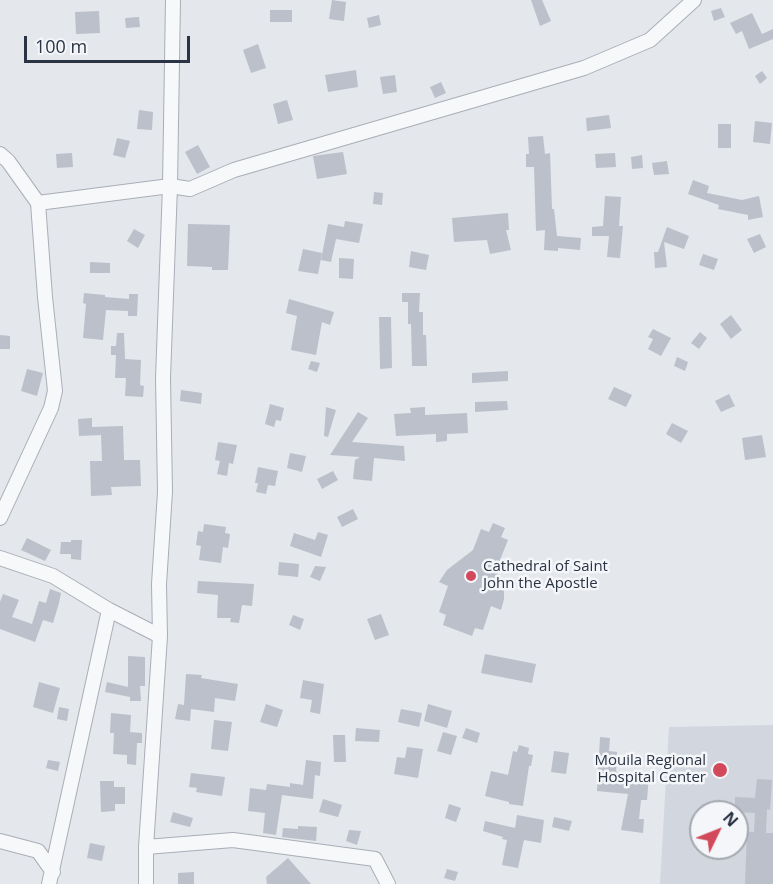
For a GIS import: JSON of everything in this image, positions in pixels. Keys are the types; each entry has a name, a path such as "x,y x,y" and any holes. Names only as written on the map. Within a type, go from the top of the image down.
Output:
{"street":[{"path":"146,884 146,847 160,636 159,584 165,492 163,378 171,186 173,0"},
{"path":"38,203 171,186 190,189 234,170 584,68 650,40 694,0"},
{"path":"0,154 8,161 38,203 55,391 51,408 0,518"},
{"path":"0,558 53,576 109,610 160,636"},
{"path":"51,878 109,610"},
{"path":"146,847 233,840 375,859 388,884"},
{"path":"0,841 38,851 51,878"}],"shaded area":[{"name":"Mouila Regional Hospital Center","path":"773,725 773,884 660,884 669,727"}],"building":[{"path":"332,0 346,2 344,21 329,19"},
{"path":"531,0 542,0 551,21 540,26"},
{"path":"721,8 725,17 714,21 711,11"},
{"path":"270,10 292,10 292,22 270,22"},
{"path":"99,11 100,33 76,34 75,12"},
{"path":"752,13 762,34 773,29 773,39 749,49 742,31 736,34 730,23"},
{"path":"379,15 381,25 369,28 367,18"},
{"path":"139,17 140,27 126,28 125,18"},
{"path":"258,44 266,68 251,73 243,50"},
{"path":"356,70 358,87 328,92 325,75"},
{"path":"762,71 767,78 760,84 755,76"},
{"path":"395,75 397,92 383,94 380,77"},
{"path":"441,82 446,93 435,98 430,87"},
{"path":"287,100 293,120 278,124 273,104"},
{"path":"139,110 153,112 152,130 137,129"},
{"path":"609,115 611,128 587,131 586,118"},
{"path":"755,121 772,123 770,144 753,142"},
{"path":"718,124 731,124 731,148 718,148"},
{"path":"543,136 545,154 550,153 552,209 554,209 557,236 581,238 580,250 558,248 558,251 544,250 545,230 536,231 534,167 526,167 526,154 529,154 528,137"},
{"path":"117,138 130,141 125,158 113,155"},
{"path":"198,145 210,167 197,174 185,152"},
{"path":"343,152 347,174 317,179 313,156"},
{"path":"72,153 73,167 57,168 56,154"},
{"path":"615,153 616,167 596,168 595,154"},
{"path":"642,155 643,168 632,169 631,157"},
{"path":"667,161 669,174 654,175 652,163"},
{"path":"693,180 709,186 707,193 742,200 759,196 763,217 748,220 748,215 718,209 719,205 688,194"},
{"path":"374,192 383,193 382,205 373,204"},
{"path":"605,196 621,197 619,226 623,226 620,258 607,257 609,236 592,236 592,227 603,226"},
{"path":"508,213 509,230 506,230 511,250 490,254 487,240 454,242 452,218"},
{"path":"345,221 363,224 359,243 336,239 331,262 321,260 328,224 344,227"},
{"path":"188,224 230,225 228,270 187,266"},
{"path":"667,227 689,236 684,249 664,242 667,267 655,268 654,252 658,252"},
{"path":"134,229 145,235 138,248 127,241"},
{"path":"760,234 766,247 754,253 747,239"},
{"path":"303,249 322,253 318,274 298,271"},
{"path":"411,251 429,255 426,270 409,267"},
{"path":"703,254 718,259 714,270 699,265"},
{"path":"339,258 354,259 353,279 339,278"},
{"path":"90,262 110,263 110,273 90,273"},
{"path":"84,293 129,299 129,294 138,294 137,316 128,316 128,311 106,310 103,340 83,338 86,304 83,303"},
{"path":"402,293 420,293 419,312 423,312 427,366 412,366 408,302 402,302"},
{"path":"289,299 334,312 330,325 322,322 316,355 291,350 297,316 286,313"},
{"path":"731,315 742,330 731,339 720,324"},
{"path":"379,317 391,317 392,368 380,369"},
{"path":"653,329 671,338 661,356 648,349 653,339 648,337"},
{"path":"700,332 707,338 699,349 691,343"},
{"path":"117,333 124,333 125,359 141,360 140,385 144,386 143,397 125,396 126,378 115,378 116,355 111,355 111,346 116,346"},
{"path":"0,335 10,336 10,349 0,349"},
{"path":"677,357 688,362 685,371 674,366"},
{"path":"311,361 320,363 317,372 308,369"},
{"path":"27,369 43,373 37,396 21,391"},
{"path":"508,371 508,381 472,383 472,373"},
{"path":"614,387 632,395 626,407 608,399"},
{"path":"181,390 202,393 201,404 180,401"},
{"path":"729,394 735,406 721,412 715,401"},
{"path":"507,401 508,410 475,412 475,402"},
{"path":"270,404 284,408 281,421 276,420 274,427 265,424"},
{"path":"326,407 336,410 328,437 324,436"},
{"path":"425,407 425,415 467,413 468,433 447,434 447,441 436,442 436,434 396,436 394,414 411,413 410,408"},
{"path":"358,412 368,418 352,442 404,446 405,461 374,458 372,481 353,479 355,460 360,457 330,455"},
{"path":"92,418 92,427 123,426 124,460 140,460 141,486 111,487 112,495 91,496 90,461 102,461 101,435 79,436 78,419"},
{"path":"672,423 688,431 681,443 666,434"},
{"path":"762,435 766,457 745,460 742,438"},
{"path":"218,442 237,445 233,464 229,463 227,476 217,474 220,461 215,460"},
{"path":"290,453 306,456 302,472 287,468"},
{"path":"258,467 278,471 275,486 268,485 266,494 256,492"},
{"path":"333,471 338,480 322,489 317,479"},
{"path":"353,509 358,519 342,527 337,517"},
{"name":"Cathedral of Saint John the Apostle","path":"493,523 505,528 501,537 508,540 496,570 504,586 504,599 501,610 491,606 483,630 475,628 472,636 443,625 446,615 439,612 448,586 439,582 447,570 473,550 481,529 489,532"},
{"path":"204,524 226,527 225,533 230,534 228,548 223,547 221,563 199,560 201,546 196,545 198,531 203,532"},
{"path":"318,532 328,535 321,557 290,546 294,533 315,540"},
{"path":"27,538 51,550 45,561 21,550"},
{"path":"71,540 82,540 81,560 71,559 71,554 60,554 61,542 71,542"},
{"path":"279,562 299,564 298,577 278,575"},
{"path":"315,566 326,567 320,581 310,577"},
{"path":"198,581 254,584 252,606 242,605 239,623 230,622 231,618 217,618 218,595 197,593"},
{"path":"50,589 61,593 59,603 53,623 43,620 35,642 0,629 0,602 3,594 19,600 12,617 32,624 39,601 46,603"},
{"path":"381,614 389,635 375,640 367,619"},
{"path":"293,615 304,619 300,630 289,625"},
{"path":"485,654 536,664 532,683 481,673"},
{"path":"128,656 145,657 145,686 140,686 141,701 130,701 130,697 105,692 107,682 128,687"},
{"path":"186,674 202,675 201,678 238,684 235,701 215,698 214,712 191,709 190,721 175,719 178,704 184,705"},
{"path":"303,680 324,684 320,714 310,712 312,700 300,698"},
{"path":"39,682 60,688 53,713 33,707"},
{"path":"266,704 283,710 277,727 260,722"},
{"path":"428,704 452,711 447,728 424,721"},
{"path":"59,707 69,709 67,721 57,719"},
{"path":"401,709 422,713 419,727 398,722"},
{"path":"111,713 131,715 130,732 142,733 142,743 137,743 136,765 127,764 127,755 113,754 114,733 110,733"},
{"path":"214,720 232,722 228,751 211,749"},
{"path":"356,728 380,730 379,742 355,741"},
{"path":"466,728 480,733 477,743 462,738"},
{"path":"443,732 457,736 451,755 437,751"},
{"path":"333,735 345,735 346,762 334,762"},
{"path":"600,737 610,738 609,751 617,752 616,771 618,773 649,775 647,800 641,800 639,819 644,819 643,833 621,830 628,794 597,791"},
{"path":"519,745 529,748 528,754 533,755 531,766 529,766 523,806 485,796 491,771 508,775 513,751 517,752"},
{"path":"407,747 423,749 418,778 394,774 397,757 405,758"},
{"path":"554,751 569,753 566,774 551,772"},
{"path":"48,760 60,762 58,771 46,768"},
{"path":"306,760 321,762 320,776 315,775 313,799 282,795 276,835 263,833 265,813 248,811 250,788 266,790 267,784 290,787 290,783 303,785"},
{"path":"191,773 225,777 222,796 196,792 197,788 189,787"},
{"path":"757,779 772,780 766,833 773,833 773,884 745,884 746,860 749,860 749,832 754,832 755,813 749,813 749,800 735,800 735,797 755,798"},
{"path":"100,781 114,781 114,787 125,787 125,804 115,804 115,811 101,812"},
{"path":"323,799 342,805 338,817 319,812"},
{"path":"449,804 461,808 456,822 445,818"},
{"path":"173,812 193,818 190,827 170,822"},
{"path":"517,815 544,820 541,843 524,840 518,868 502,865 507,840 483,831 485,821 515,828"},
{"path":"554,817 572,821 569,831 552,827"},
{"path":"298,826 317,827 316,841 282,837 283,828 298,829"},
{"path":"349,830 361,831 357,845 346,841"},
{"path":"90,843 105,846 102,861 87,858"},
{"path":"288,858 311,884 267,884 266,877"},
{"path":"447,869 458,872 455,881 444,878"},
{"path":"194,872 194,884 178,884 178,873"}],"place":[{"name":"Cathedral of Saint John the Apostle","path":"471,576"},
{"name":"Mouila Regional Hospital Center","path":"720,770"}]}
